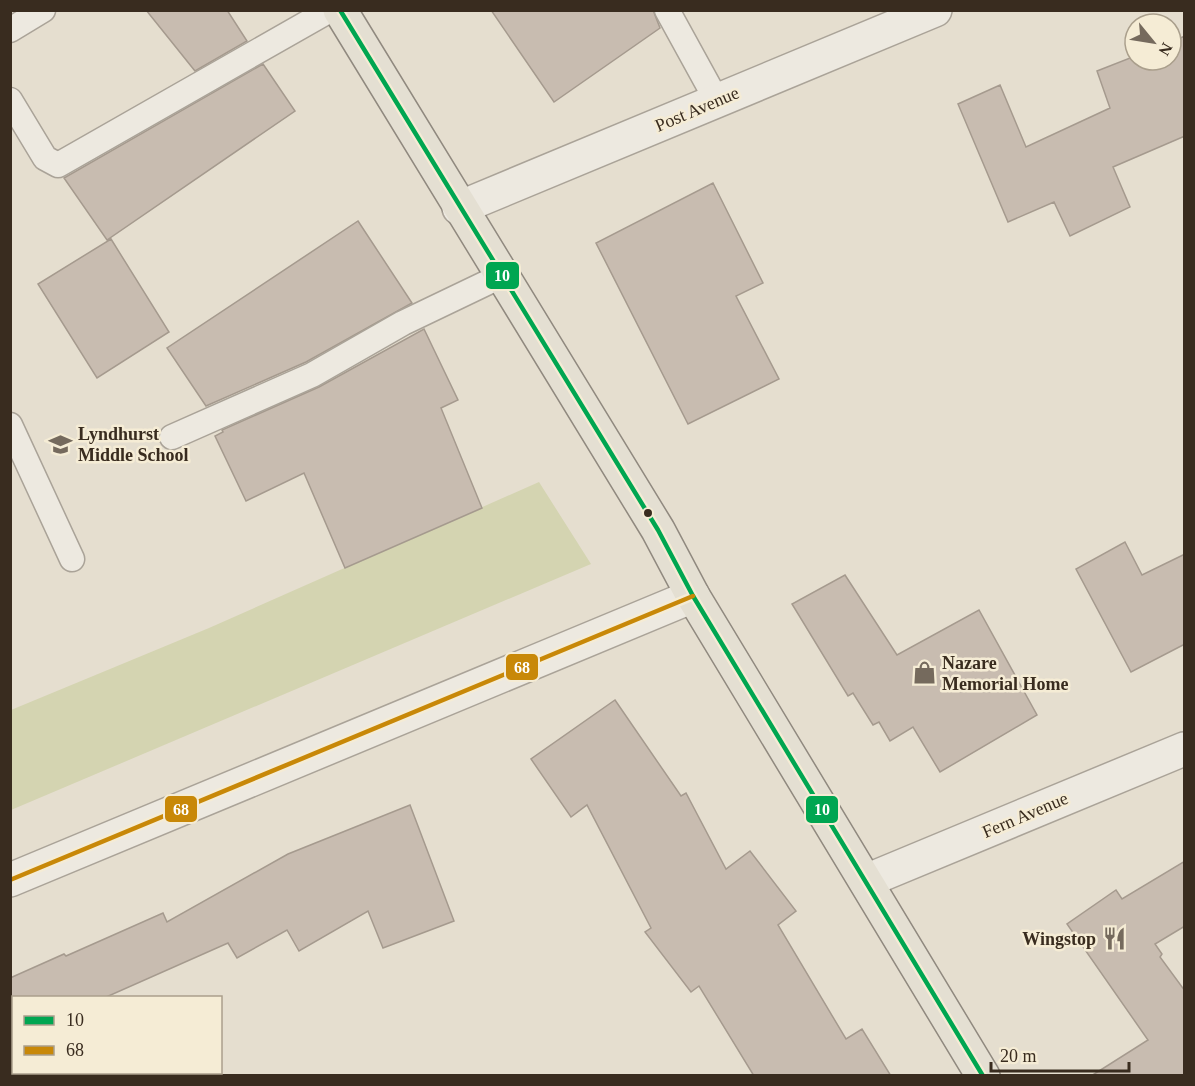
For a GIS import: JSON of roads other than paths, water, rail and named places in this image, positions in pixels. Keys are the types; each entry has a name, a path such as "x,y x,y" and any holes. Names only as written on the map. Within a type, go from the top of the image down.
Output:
{"main road":[{"path":"340,10 658,530 693,596 983,1076"}],"street":[{"name":"Post Avenue","path":"459,208 935,10"},
{"path":"10,880 693,596"},
{"name":"Fern Avenue","path":"866,881 1185,749"}],"lane":[{"path":"10,30 43,10"},
{"path":"10,100 45,158 58,165 330,10"},
{"path":"667,10 717,101"},
{"path":"172,437 312,375 403,323 501,276"},
{"path":"10,425 72,559"}],"place":[{"name":"Lyndhurst Middle School","path":"60,444"},
{"name":"Nazare Memorial Home","path":"924,673"},
{"name":"Wingstop","path":"1114,939"}]}
